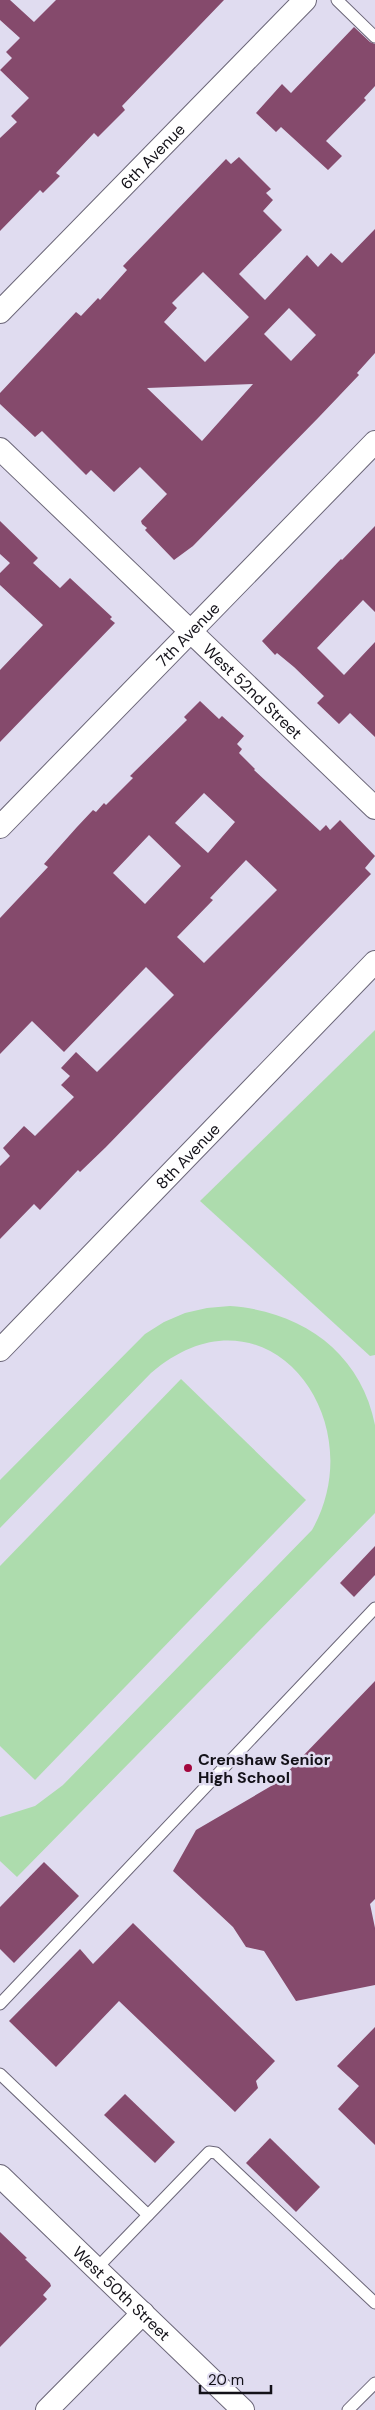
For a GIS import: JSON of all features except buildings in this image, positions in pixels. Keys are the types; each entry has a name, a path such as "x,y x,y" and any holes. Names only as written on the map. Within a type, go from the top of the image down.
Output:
{"street":[{"name":"6th Avenue","path":"0,312 305,0"},
{"name":"7th Avenue","path":"0,827 375,442"},
{"name":"West 52nd Street","path":"0,449 375,808"},
{"name":"8th Avenue","path":"0,1350 375,962"},
{"name":"West 50th Street","path":"0,2176 242,2410"},
{"path":"47,2410 142,2313"}],"lane":[{"path":"337,0 375,36"},
{"path":"0,2004 375,1608"},
{"path":"0,2074 148,2215"},
{"path":"96,2269 209,2152 216,2153 375,2303"},
{"path":"348,2410 375,2383"}],"green space":[{"path":"375,1030 375,1355 370,1356 200,1201"},
{"path":"230,1306 281,1316 303,1327 324,1340 342,1357 356,1376 368,1399 375,1425 375,1513 17,1877 0,1861 0,1817 35,1806 63,1785 312,1530 328,1487 329,1445 319,1406 298,1373 269,1350 233,1341 193,1347 151,1373 0,1528 0,1480 145,1334 164,1322 185,1313 207,1308"},
{"path":"181,1379 306,1500 35,1780 0,1746 0,1566"}],"place":[{"name":"Crenshaw Senior High School","path":"188,1768"}]}
